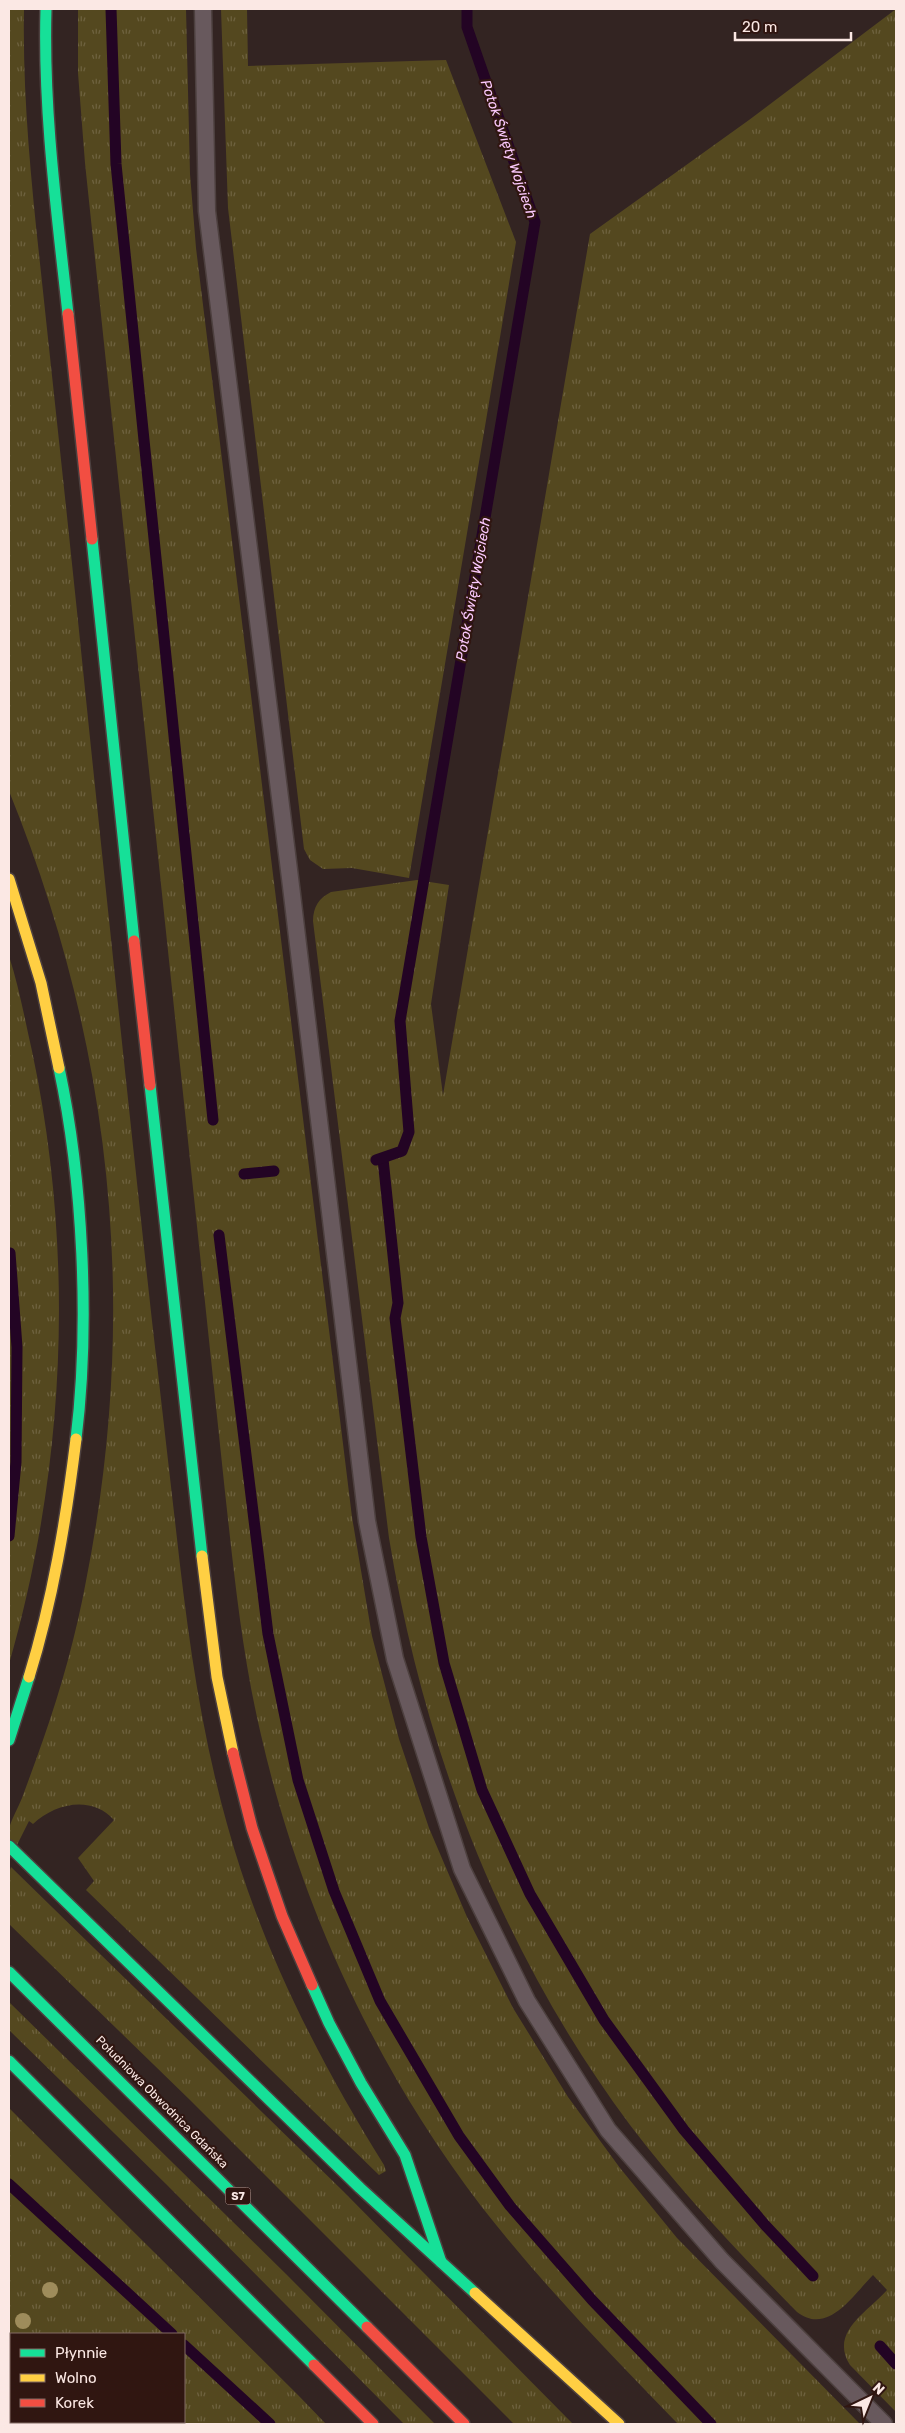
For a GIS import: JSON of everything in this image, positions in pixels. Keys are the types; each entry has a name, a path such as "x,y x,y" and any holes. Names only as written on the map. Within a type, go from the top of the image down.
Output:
{"highway":[{"path":"46,9 49,111 58,224 191,1472 217,1677 252,1828 282,1916 329,2023 361,2083 406,2155 441,2262"},
{"path":"9,879 46,1004 67,1110 79,1216 82,1337 77,1435 64,1524 44,1623 30,1676 9,1740"},
{"path":"9,1846 360,2188 619,2424"},
{"name":"Południowa Obwodnica Gdańska","path":"9,1972 264,2222 464,2424"},
{"path":"9,2061 373,2424"}],"lane":[{"path":"203,9 207,211 292,886 367,1521 395,1659 462,1869 527,2001 603,2122 722,2262 884,2424"}],"green space":[{"path":"9,9 24,9 27,129 34,209 152,1321 180,1567 195,1678 209,1751 227,1824 256,1913 293,2000 314,2042 336,2084 384,2165 386,2171 379,2175 86,1890 94,1881 78,1858 114,1820 105,1812 95,1807 74,1805 52,1811 33,1824 29,1821 9,1861 9,1828 22,1798 56,1701 73,1642 86,1581 102,1479 111,1379 113,1279 107,1180 93,1082 73,984 44,888 9,791"},
{"path":"78,9 186,9 190,174 196,248 352,1517 372,1636 399,1739 429,1828 467,1917 513,2008 568,2097 620,2168 677,2238 860,2424 678,2424 602,2345 528,2263 481,2206 443,2153 407,2098 375,2041 346,1982 320,1922 297,1861 277,1798 254,1705 235,1583 85,163 78,73"},
{"path":"221,9 247,9 248,66 446,60 516,242 409,878 352,868 323,869 310,860 304,849 228,208"},
{"path":"896,9 896,2412 850,2365 845,2353 844,2342 847,2333 854,2323 887,2290 873,2275 839,2310 819,2319 808,2318 797,2312 732,2244 649,2150 584,2059 543,1990 506,1919 474,1846 447,1771 423,1695 404,1617 389,1538 313,921 317,904 331,892 417,880 449,885 431,1004 443,1095 590,234 749,120"},
{"path":"9,956 32,1051 46,1127 55,1204 59,1282 58,1359 53,1436 43,1513 28,1589 9,1664"},
{"path":"11,1867 343,2191 573,2424 514,2424 189,2099 9,1924 9,1873"},
{"path":"9,2002 286,2274 435,2424 404,2424 166,2184 9,2030"},
{"path":"9,2108 298,2395 326,2424 9,2424"}],"waterway":[{"path":"111,9 116,164 213,1120"},
{"name":"Potok Święty Wojciech","path":"376,1160 402,1151 409,1132 400,1021 535,222 467,27 467,9"},
{"path":"383,1159 398,1303 395,1318 421,1537 444,1663 482,1790 530,1894 604,2020 684,2130 765,2225 813,2276"},
{"name":"Potok Święty Wojciech","path":"244,1174 274,1171"},
{"path":"219,1235 268,1634 298,1780 334,1891 380,2001 459,2136 510,2206 592,2300 711,2424"},
{"path":"9,1536 16,1462 17,1347 10,1253"},
{"path":"9,2184 171,2333"},
{"path":"185,2346 270,2424"},
{"path":"880,2346 896,2364"}],"traffic: fast":[{"path":"46,9 49,123 55,200 68,314"},
{"path":"92,539 134,941"},
{"path":"59,1068 74,1157 82,1253 83,1349 76,1439"},
{"path":"150,1085 202,1556"},
{"path":"9,1740 29,1677"},
{"path":"9,1846 360,2188 475,2293"},
{"path":"9,1972 367,2327"},
{"path":"312,1985 329,2023 361,2083 405,2155 441,2262"},
{"path":"9,2061 314,2365"}],"traffic: slow":[{"path":"9,879 41,983 59,1068"},
{"path":"29,1677 58,1559 76,1439"},
{"path":"202,1556 217,1677 233,1753"},
{"path":"475,2293 619,2424"}],"traffic: jam":[{"path":"68,314 92,539"},
{"path":"134,941 150,1085"},
{"path":"233,1753 252,1828 282,1916 312,1985"},
{"path":"367,2327 464,2424"},
{"path":"314,2365 373,2424"}]}
